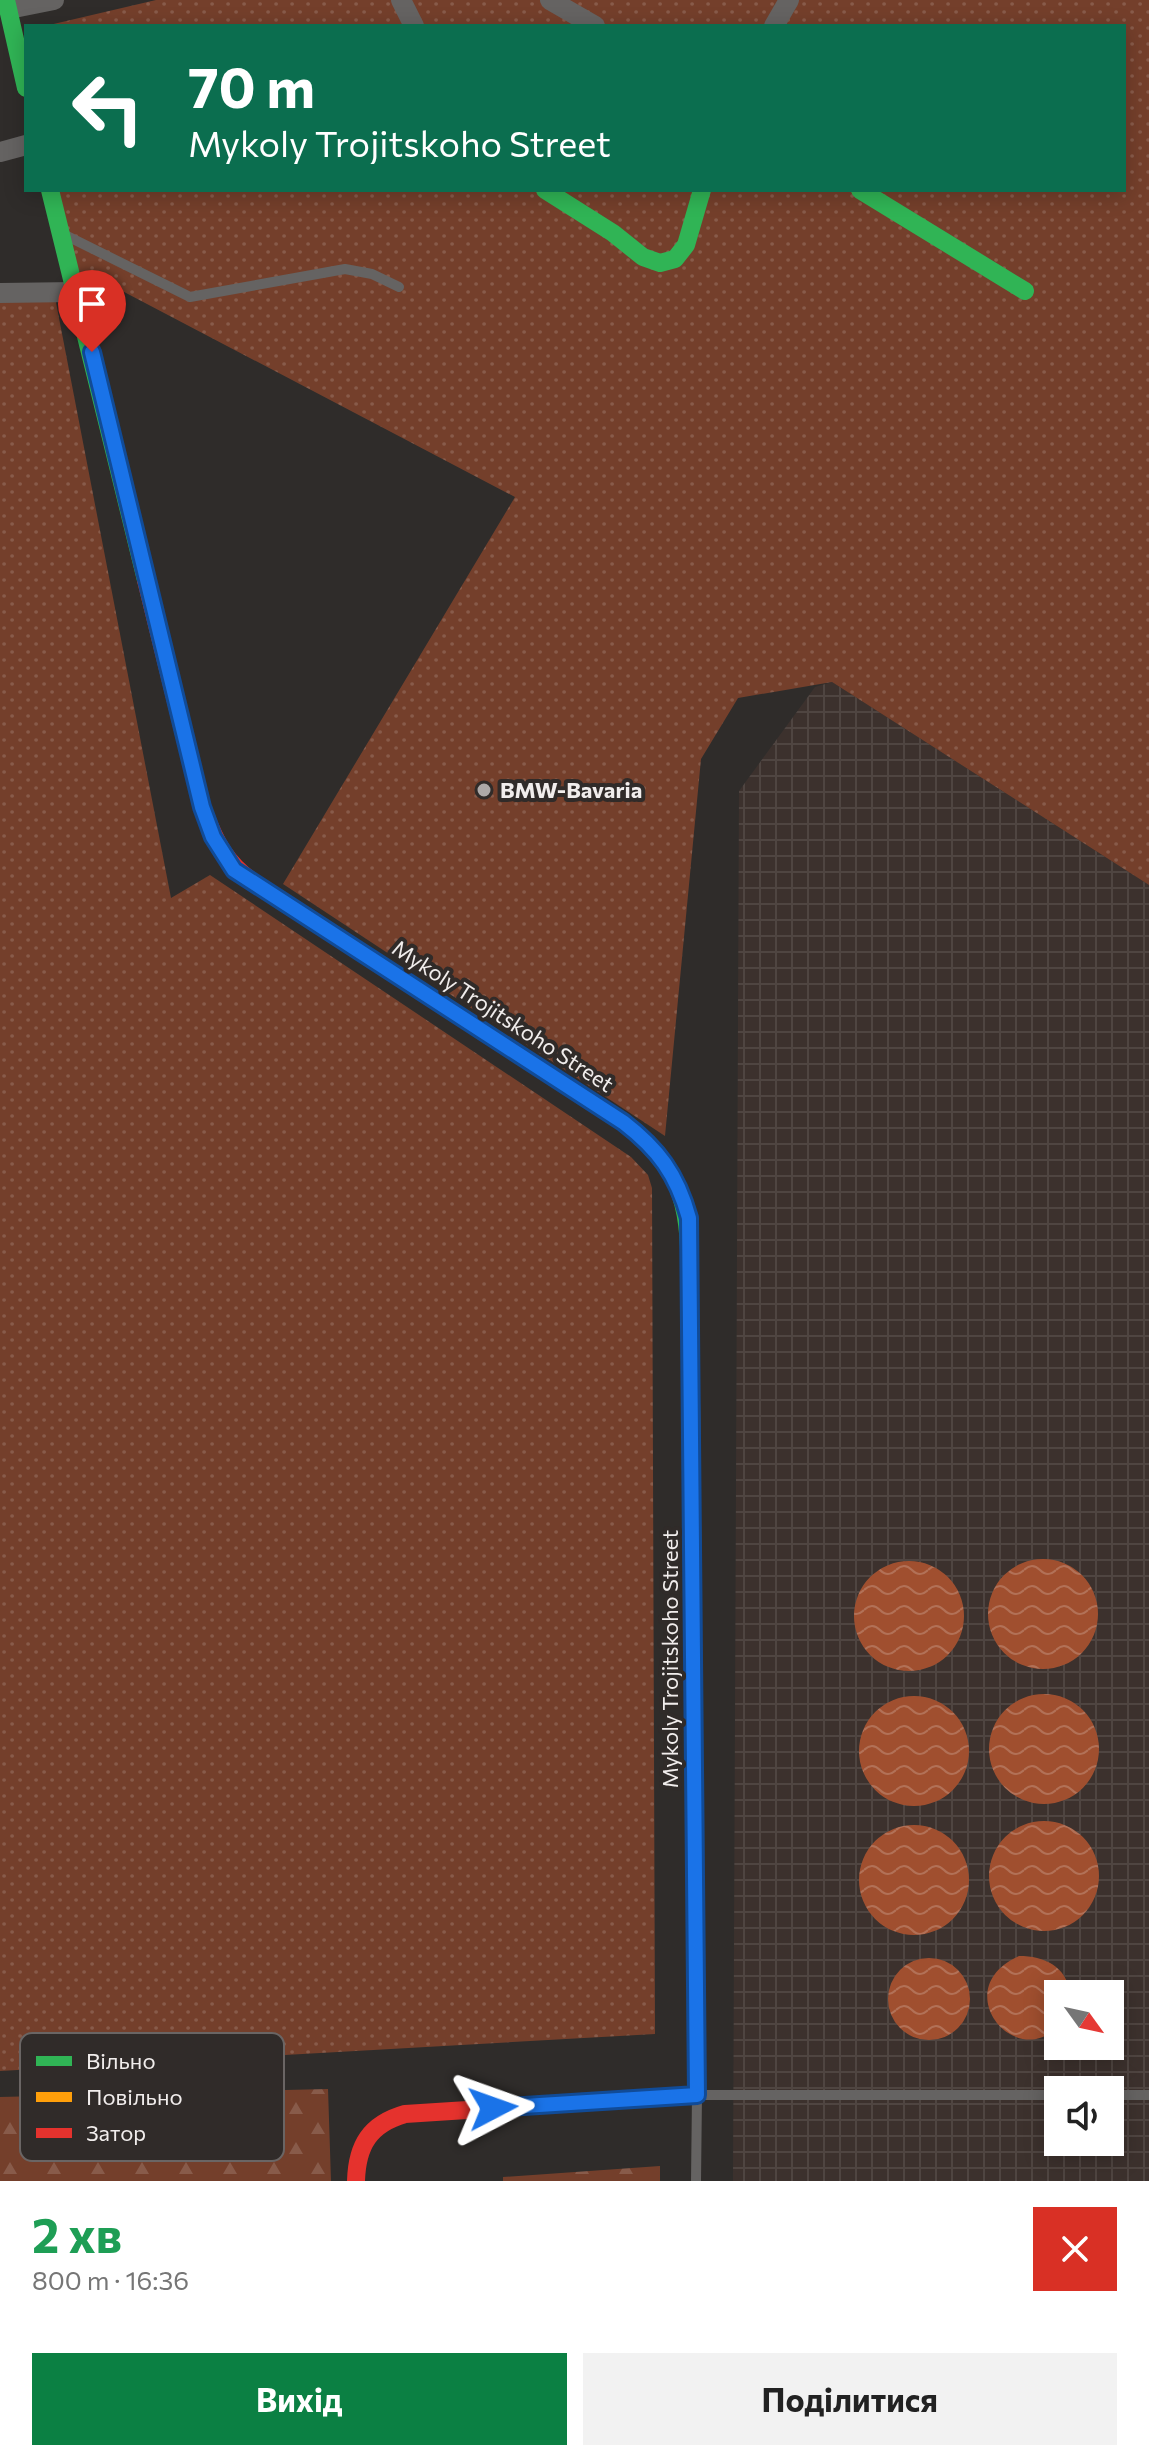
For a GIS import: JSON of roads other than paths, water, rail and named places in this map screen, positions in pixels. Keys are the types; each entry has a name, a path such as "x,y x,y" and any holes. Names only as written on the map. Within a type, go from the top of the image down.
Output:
{"street":[{"path":"24,79 8,5 54,0"},
{"path":"401,0 413,24"},
{"path":"550,0 592,24"},
{"path":"775,24 789,0"},
{"path":"0,152 24,146"},
{"name":"Mykoly Trojitskoho Street","path":"51,192 202,807 213,837 234,870 623,1122 652,1144 671,1168 682,1193 692,1239 697,2095"},
{"path":"548,192 613,233 643,257 660,263 675,259 686,245 701,192"},
{"path":"863,192 1025,291"},
{"path":"0,293 77,292"},
{"path":"356,2181 360,2148 368,2130 385,2118 697,2095"}],"lane":[{"path":"62,233 190,297 345,269 372,274 399,287"},
{"path":"696,2181 697,2095 1044,2095"},
{"path":"1124,2095 1149,2095"}],"water":[{"path":"1043,1559 1064,1563 1082,1575 1094,1593 1098,1614 1094,1635 1082,1653 1064,1665 1043,1669 1022,1665 1004,1653 992,1635 988,1614 992,1593 1004,1575 1022,1563"},
{"path":"909,1561 930,1565 948,1577 960,1595 964,1616 960,1637 948,1655 930,1667 909,1671 888,1667 870,1655 858,1637 854,1616 858,1595 870,1577 888,1565"},
{"path":"1044,1694 1065,1698 1083,1710 1095,1728 1099,1749 1095,1770 1083,1788 1065,1800 1044,1804 1023,1800 1005,1788 993,1770 989,1749 993,1728 1005,1710 1023,1698"},
{"path":"914,1696 935,1700 953,1712 965,1730 969,1751 965,1772 953,1790 935,1802 914,1806 893,1802 875,1790 863,1772 859,1751 863,1730 875,1712 893,1700"},
{"path":"1044,1821 1065,1825 1083,1837 1095,1855 1099,1876 1095,1897 1083,1915 1065,1927 1044,1931 1023,1927 1005,1915 993,1897 989,1876 993,1855 1005,1837 1023,1825"},
{"path":"914,1825 935,1829 953,1841 965,1859 969,1880 965,1901 953,1919 935,1931 914,1935 893,1931 875,1919 863,1901 859,1880 863,1859 875,1841 893,1829"},
{"path":"1019,1956 1053,1964 1064,1976 1066,1980 1044,1980 1044,2036 1041,2038 1024,2039 1008,2033 995,2021 988,2005 988,1987 998,1970"},
{"path":"921,1958 937,1958 952,1965 963,1976 970,1999 967,2015 958,2028 937,2040 921,2040 906,2033 895,2022 888,2007 888,1991 895,1976 906,1965"}],"place":[{"name":"BMW-Bavaria","path":"484,790"}]}
